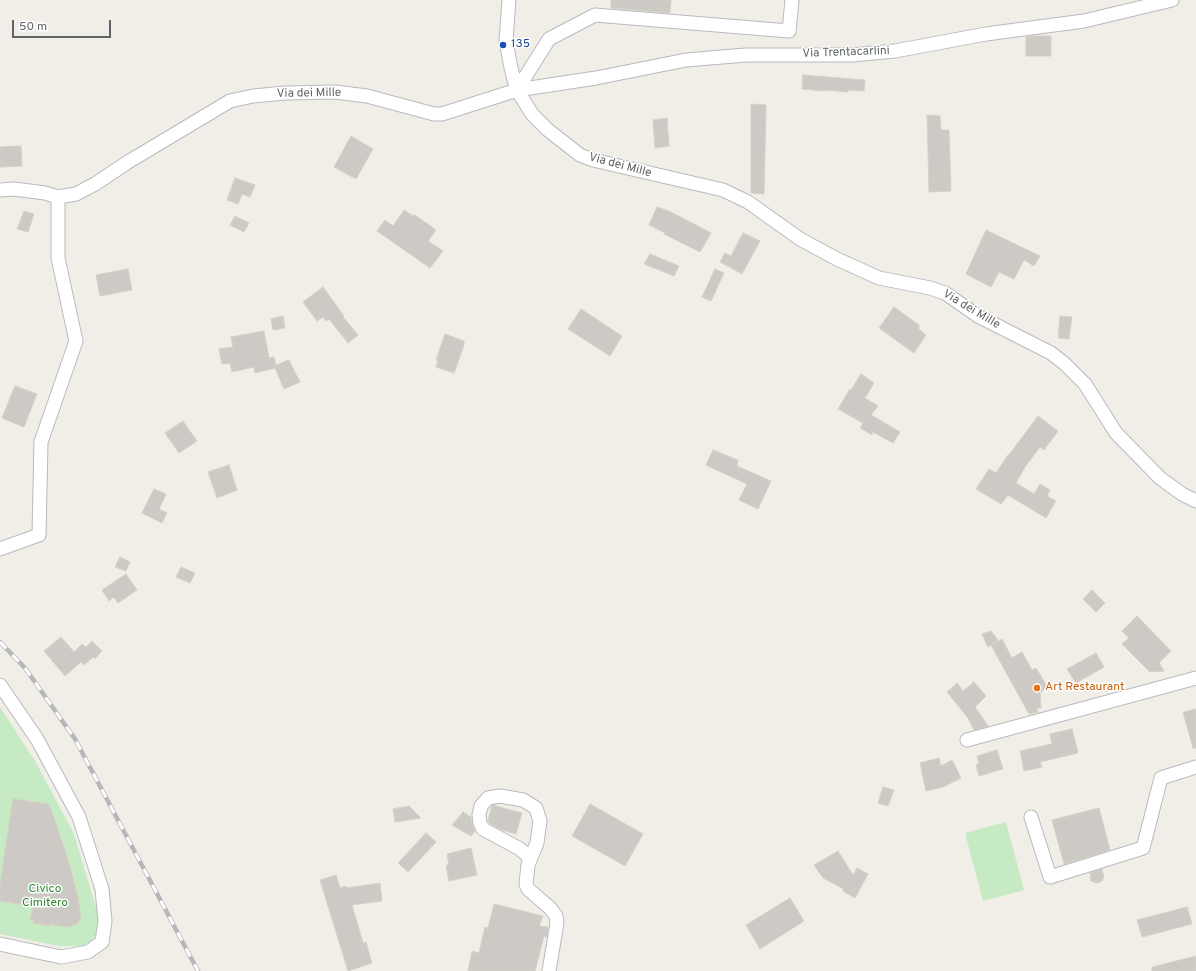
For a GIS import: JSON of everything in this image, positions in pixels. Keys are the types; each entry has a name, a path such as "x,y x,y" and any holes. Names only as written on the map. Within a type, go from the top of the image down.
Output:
{"street":[{"path":"510,0 506,41 517,90"},
{"path":"517,90 549,39 595,16 790,31 792,0"},
{"name":"Via Trentacarlini","path":"517,90 596,78 686,60 710,57 746,55 852,55 895,51 986,34 1084,21 1172,0"},
{"name":"Via dei Mille","path":"0,190 14,189 45,193 58,197 76,194 95,184 128,162 230,101 253,96 285,92 335,92 367,96 434,114 442,114 517,90 532,114 548,130 580,155 600,162 723,190 748,202 800,239 837,259 879,278 930,288 945,293 978,316 1051,353 1065,364 1085,384 1116,433 1160,478 1182,494 1196,501"},
{"path":"0,549 39,535 41,442 76,341 58,258 58,197"},
{"path":"967,740 1196,678"},
{"path":"0,685 37,739 79,817 102,889 105,921 102,942 88,952 61,956 0,944"},
{"path":"1031,817 1050,878 1143,848 1161,778 1196,767"},
{"path":"529,861 528,856 520,849 484,829 480,823 479,815 481,806 488,798 500,796 523,800 536,808 540,821 537,843 529,861 526,884 528,889 550,908 556,916 557,923 549,971"}],"green space":[{"name":"Civico Cimitero","path":"0,707 35,761 74,834 100,921 97,933 91,942 82,946 59,946 0,934"},
{"path":"1006,822 1024,890 983,901 965,833"}],"building":[{"path":"611,0 671,0 670,13 611,8"},
{"path":"1051,36 1051,56 1026,56 1026,37"},
{"path":"803,75 865,80 864,91 848,90 848,92 802,89"},
{"path":"751,104 766,105 764,194 751,193"},
{"path":"927,115 940,116 941,130 949,130 951,191 929,192"},
{"path":"667,118 669,146 655,148 653,120"},
{"path":"351,136 373,149 356,179 334,167"},
{"path":"21,146 22,166 0,167 0,147"},
{"path":"235,178 255,185 250,197 242,194 238,204 227,200"},
{"path":"657,207 671,212 711,233 700,252 649,225"},
{"path":"404,210 413,216 415,215 436,230 428,241 443,251 430,268 377,231 385,220 393,226"},
{"path":"24,211 34,214 28,232 17,229"},
{"path":"235,216 249,223 244,232 230,225"},
{"path":"986,230 1040,256 1034,266 1024,260 1014,279 999,272 991,287 966,274"},
{"path":"743,233 760,241 742,274 720,262 725,253 731,256"},
{"path":"650,254 679,266 674,276 644,264"},
{"path":"128,269 132,290 100,296 96,275"},
{"path":"715,269 724,273 711,301 702,297"},
{"path":"323,287 344,316 343,317 358,335 348,343 329,319 326,321 323,317 317,321 303,302"},
{"path":"894,307 920,326 918,328 926,335 914,353 879,328"},
{"path":"581,309 622,336 610,356 568,329"},
{"path":"283,316 285,328 273,330 271,319"},
{"path":"1060,316 1072,317 1069,339 1058,338"},
{"path":"264,331 269,358 274,357 276,365 289,360 300,382 284,389 275,368 255,373 254,367 232,372 230,363 222,364 219,349 233,347 231,337"},
{"path":"445,334 464,341 454,373 436,367 438,361 436,360"},
{"path":"861,374 874,383 865,398 878,406 871,415 900,432 893,443 873,432 872,435 860,428 863,423 838,409"},
{"path":"15,386 37,394 24,427 2,418"},
{"path":"1038,416 1058,431 1044,450 1040,447 1025,467 1016,483 1034,494 1040,484 1050,490 1047,496 1056,501 1046,518 1008,495 1001,504 976,489 989,469 996,473"},
{"path":"183,421 197,441 179,453 165,433"},
{"path":"713,450 738,460 737,466 771,481 758,509 739,500 747,484 706,465"},
{"path":"229,465 237,490 217,498 208,472"},
{"path":"154,489 166,494 159,509 167,513 162,523 142,513"},
{"path":"120,557 130,562 126,571 115,567"},
{"path":"181,567 195,573 190,583 176,577"},
{"path":"126,574 137,590 118,603 114,597 109,601 102,590"},
{"path":"1092,590 1105,603 1096,612 1083,599"},
{"path":"1137,616 1171,651 1159,663 1164,671 1150,672 1122,644 1129,638 1122,631"},
{"path":"991,631 998,640 992,644 1002,639 1012,658 1022,652 1032,670 1036,668 1048,688 1040,692 1041,708 1037,708 1038,712 1029,714 991,645 988,647 982,634"},
{"path":"61,637 74,652 82,644 86,647 92,641 102,651 95,659 93,657 84,665 81,662 65,676 44,651"},
{"path":"1096,653 1104,667 1076,683 1067,669"},
{"path":"974,682 986,696 975,707 988,726 974,730 968,718 947,692 957,683 963,691"},
{"path":"1196,709 1196,748 1193,748 1183,712"},
{"path":"1072,729 1078,753 1040,762 1042,767 1024,771 1020,751 1052,744 1050,734"},
{"path":"997,750 1003,769 979,776 976,765 979,763 977,756"},
{"path":"939,758 941,766 952,760 961,778 943,787 926,791 920,763"},
{"path":"883,787 894,790 888,806 878,803"},
{"path":"13,799 48,804 51,809 68,860 78,897 81,919 76,924 68,927 33,923 34,920 30,920 33,906 0,901 0,884"},
{"path":"590,804 643,834 625,866 572,836"},
{"path":"492,805 522,813 516,834 502,830 489,823 488,821"},
{"path":"409,806 421,818 395,822 393,809"},
{"path":"1099,808 1110,850 1064,864 1052,820"},
{"path":"463,812 471,817 475,831 471,836 452,825"},
{"path":"426,833 436,842 408,872 398,863"},
{"path":"471,848 477,875 449,881 446,865 449,865 447,854"},
{"path":"838,851 853,875 857,868 868,874 855,898 843,891 844,889 823,878 814,865"},
{"path":"1102,869 1104,877 1102,881 1098,883 1091,881 1090,873"},
{"path":"336,875 340,888 346,886 347,888 380,883 382,901 352,905 363,943 366,942 372,963 348,971 320,880"},
{"path":"790,898 804,921 760,949 746,925"},
{"path":"494,904 543,916 539,926 548,927 547,937 544,936 535,971 468,971 472,951 479,953 485,927 488,928"},
{"path":"1187,907 1192,924 1142,937 1137,920"},
{"path":"1196,956 1196,971 1152,971 1152,967"}],"railway":[{"path":"0,642 25,668 75,739 198,971"}],"place":[{"name":"135","path":"503,45"},
{"name":"Art Restaurant","path":"1037,688"}]}
